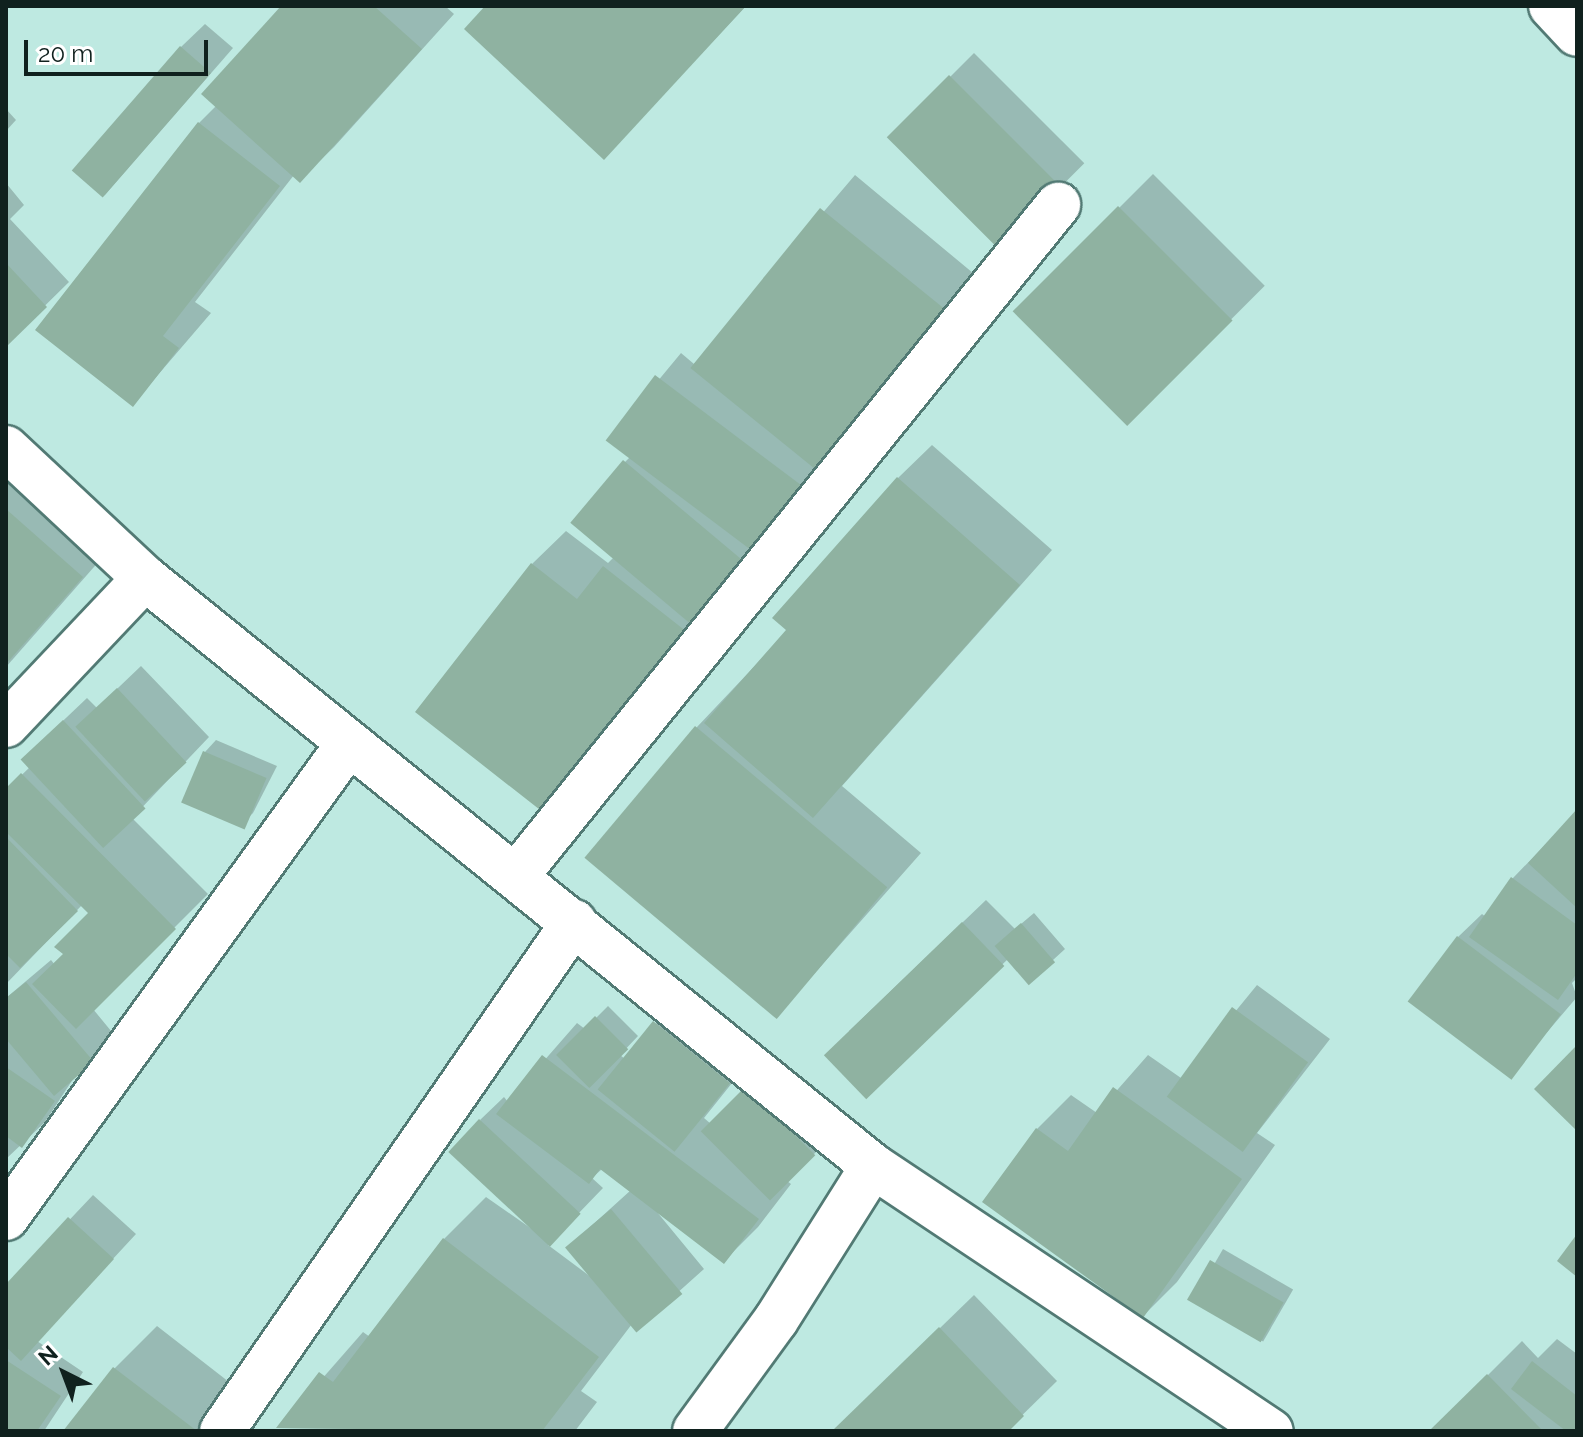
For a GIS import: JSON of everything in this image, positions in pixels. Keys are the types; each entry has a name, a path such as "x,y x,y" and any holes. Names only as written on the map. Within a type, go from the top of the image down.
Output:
{"street":[{"path":"1551,6 1577,34"},
{"path":"516,876 1058,205"},
{"path":"6,448 145,578 873,1166 1271,1431"},
{"path":"6,725 145,578"},
{"path":"6,1218 349,743"},
{"path":"222,1431 574,922"},
{"path":"695,1431 776,1320 873,1166"}],"building":[{"path":"281,6 374,6 422,49 300,183 201,94"},
{"path":"485,6 746,6 604,160 464,29"},
{"path":"180,46 211,73 103,197 72,171"},
{"path":"949,75 1062,188 1000,250 887,137"},
{"path":"198,122 280,186 163,336 179,348 133,407 35,330"},
{"path":"1118,206 1233,321 1127,426 1013,311"},
{"path":"820,208 947,311 818,471 690,368"},
{"path":"6,263 47,307 6,347"},
{"path":"655,375 808,491 759,556 606,440"},
{"path":"623,460 749,566 697,629 570,523"},
{"path":"897,477 1020,585 813,818 704,723 786,630 772,618"},
{"path":"6,509 83,577 6,664"},
{"path":"531,563 577,599 603,566 687,632 544,813 415,712"},
{"path":"117,688 187,763 145,801 75,727"},
{"path":"63,720 146,808 103,848 21,760"},
{"path":"695,726 887,887 777,1019 584,858"},
{"path":"203,751 267,778 245,830 181,803"},
{"path":"21,773 176,929 76,1029 32,984 63,954 54,947 88,913 6,832 6,788"},
{"path":"1577,809 1577,908 1528,863"},
{"path":"6,837 78,911 20,968 6,954"},
{"path":"1511,877 1577,925 1577,973 1558,1000 1469,937"},
{"path":"962,922 1004,966 866,1099 824,1055"},
{"path":"1021,923 1055,962 1029,985 995,946"},
{"path":"1457,936 1561,1014 1511,1080 1408,1001"},
{"path":"26,982 94,1062 54,1096 6,1039 6,998"},
{"path":"1232,1007 1308,1062 1243,1152 1167,1097"},
{"path":"595,1016 628,1049 589,1088 556,1055"},
{"path":"653,1021 730,1083 675,1152 598,1089"},
{"path":"1577,1045 1577,1131 1534,1089"},
{"path":"542,1055 759,1219 724,1264 600,1169 589,1184 496,1114"},
{"path":"6,1067 55,1101 22,1148 6,1136"},
{"path":"746,1086 815,1155 770,1201 701,1131"},
{"path":"1113,1087 1242,1179 1143,1318 982,1202 1036,1128 1068,1151"},
{"path":"479,1119 581,1214 550,1247 448,1152"},
{"path":"611,1209 682,1294 636,1333 565,1248"},
{"path":"68,1217 114,1259 21,1361 6,1347 6,1284"},
{"path":"1577,1234 1577,1277 1557,1261"},
{"path":"443,1238 599,1357 542,1431 276,1428 319,1372 333,1382"},
{"path":"1210,1260 1284,1302 1261,1342 1187,1300"},
{"path":"939,1327 1024,1416 1009,1431 832,1431"},
{"path":"6,1360 61,1396 37,1431 6,1431"},
{"path":"1532,1361 1577,1396 1577,1431 1566,1431 1511,1389"},
{"path":"113,1367 197,1431 63,1431"},
{"path":"1487,1374 1543,1431 1429,1431"}]}
